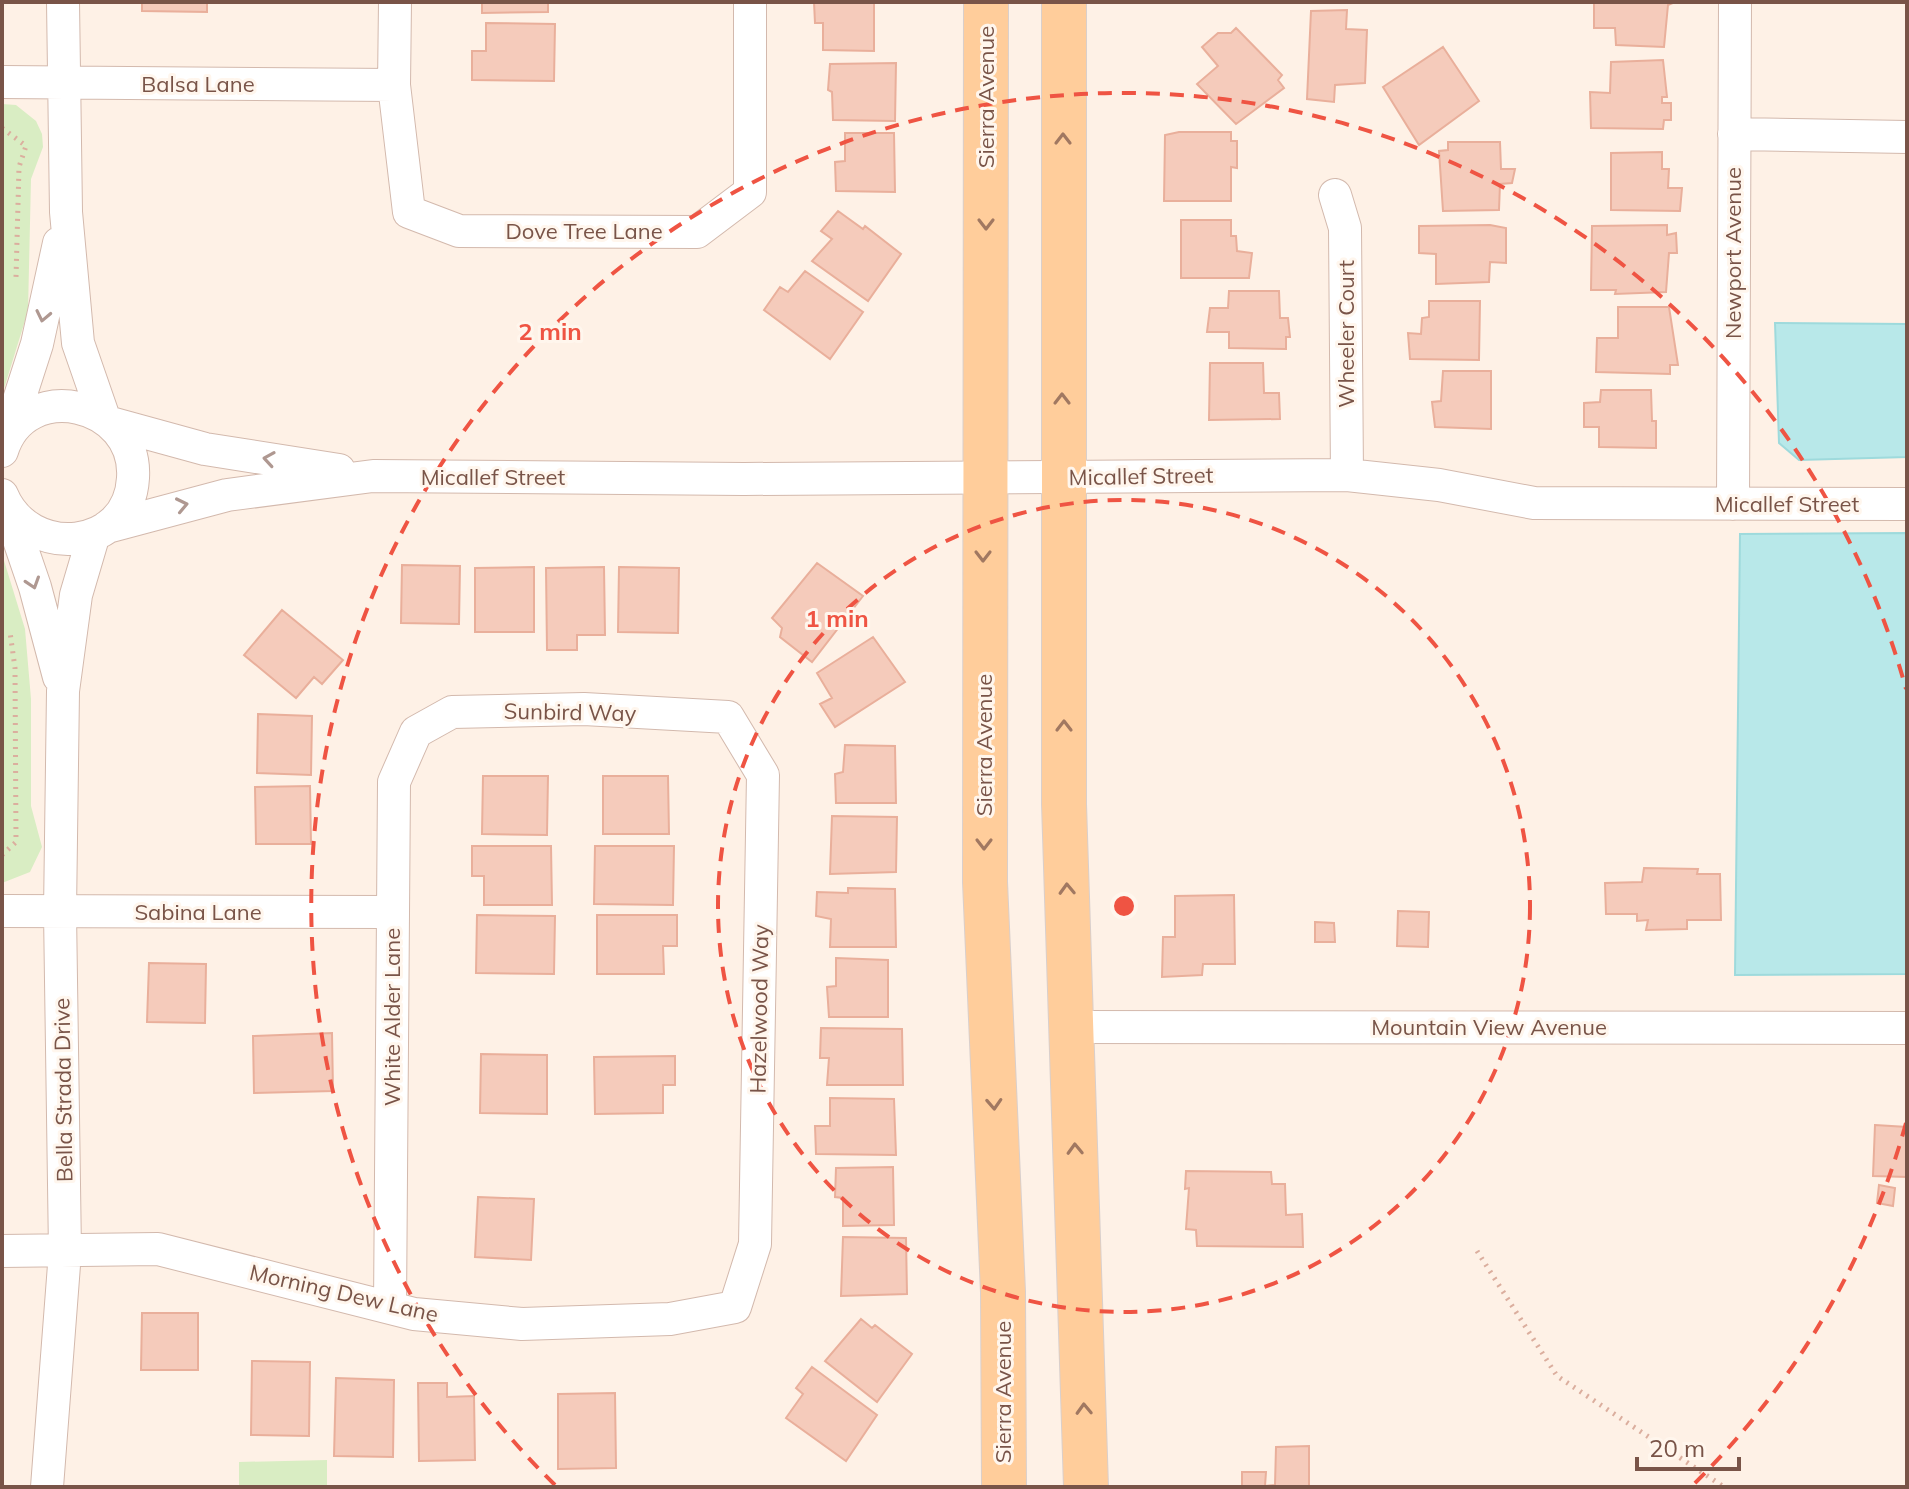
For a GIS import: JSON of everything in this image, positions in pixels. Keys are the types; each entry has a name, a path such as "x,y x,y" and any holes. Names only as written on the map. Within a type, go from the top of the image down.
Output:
{"main road":[{"name":"Sierra Avenue","path":"986,2 985,882 1003,1292 1004,1487"},
{"path":"1064,2 1064,804 1086,1487"}],"street":[{"path":"63,2 66,212 78,343 109,421"},
{"path":"394,85 395,2"},
{"name":"Dove Tree Lane","path":"394,85 409,212 459,231 697,232 750,192 750,2"},
{"name":"Newport Avenue","path":"1733,504 1735,2"},
{"name":"Balsa Lane","path":"2,82 394,85"},
{"path":"1734,134 1907,137"},
{"name":"Wheeler Court","path":"1335,195 1345,228 1347,475"},
{"path":"3,448 37,344 66,212"},
{"name":"Micallef Street","path":"3,448 17,425 34,412 54,406 75,405 109,421 205,449 373,476"},
{"name":"Bella Strada Drive","path":"47,1487 65,1252 60,912 63,691 76,595 100,530 128,500 133,481 130,452 109,421"},
{"name":"Micallef Street","path":"5,502 23,526 57,540 227,495 373,476 985,478 1347,475 1439,485 1534,503 1907,504"},
{"name":"Bella Strada Drive","path":"5,502 35,587 63,691"},
{"name":"Sunbird Way","path":"416,732 452,712 584,709 728,717"},
{"name":"Hazelwood Way","path":"728,717 763,775 755,1244 735,1307"},
{"name":"White Alder Lane","path":"390,1307 394,782 416,732"},
{"name":"Sabina Lane","path":"2,911 393,912"},
{"name":"Mountain View Avenue","path":"1071,1027 1907,1028"},
{"name":"Morning Dew Lane","path":"2,1251 158,1249 414,1314 522,1324 670,1319 735,1307"}],"path":[{"path":"2,128 26,146 19,167 16,199 16,285"},
{"path":"2,855 16,842 15,668 8,626"},
{"path":"1477,1251 1557,1376 1724,1487"}],"green space":[{"path":"2,104 16,105 36,121 42,134 43,147 31,179 28,311 2,395"},
{"path":"2,554 25,629 31,699 31,806 42,847 30,872 2,883"},
{"path":"327,1460 327,1487 239,1487 239,1462"}],"water":[{"path":"1775,323 1907,324 1907,457 1799,460 1779,443"},
{"path":"1907,533 1907,974 1735,975 1740,534"}],"building":[{"path":"142,2 207,2 207,12 142,11"},
{"path":"482,2 548,2 548,12 482,13"},
{"path":"814,2 874,2 874,51 823,50 823,23 815,23"},
{"path":"1594,2 1675,2 1668,5 1664,47 1616,45 1615,28 1594,28"},
{"path":"1347,10 1346,29 1367,30 1365,83 1335,85 1334,102 1307,99 1311,11"},
{"path":"486,23 555,24 554,81 472,80 472,51 486,51"},
{"path":"1236,28 1282,75 1278,80 1284,88 1236,124 1197,84 1218,66 1202,47 1218,33 1231,33"},
{"path":"1443,47 1479,101 1419,145 1383,87"},
{"path":"1663,60 1667,97 1662,97 1662,103 1671,103 1671,120 1664,120 1663,129 1591,128 1590,92 1610,93 1611,62"},
{"path":"896,63 895,121 833,120 832,92 828,90 830,64"},
{"path":"1231,132 1231,141 1237,141 1237,168 1231,167 1231,201 1164,201 1165,135"},
{"path":"845,133 894,133 895,192 836,191 835,162 845,161"},
{"path":"1448,142 1500,142 1501,169 1515,169 1512,183 1500,184 1499,210 1443,211 1439,151 1448,150"},
{"path":"1662,152 1662,169 1669,169 1668,188 1682,188 1680,211 1611,210 1611,153"},
{"path":"838,211 863,229 865,226 901,254 868,301 812,261 832,239 821,231"},
{"path":"1181,220 1231,220 1231,236 1236,236 1237,251 1252,253 1249,278 1181,278"},
{"path":"1490,225 1506,228 1506,263 1490,262 1489,282 1436,284 1436,254 1419,253 1419,226"},
{"path":"1667,225 1667,235 1676,233 1677,253 1669,253 1666,292 1615,294 1616,290 1591,290 1592,226"},
{"path":"805,271 863,312 830,359 764,310 780,287 788,292"},
{"path":"1229,291 1279,291 1280,318 1288,318 1290,337 1286,337 1286,349 1229,348 1229,332 1207,332 1210,308 1228,308"},
{"path":"1429,301 1480,301 1479,360 1410,359 1408,333 1421,334 1422,318 1429,317"},
{"path":"1618,307 1669,307 1678,365 1670,365 1670,374 1596,372 1597,338 1618,338"},
{"path":"1210,363 1263,363 1264,393 1279,393 1280,419 1209,420"},
{"path":"1443,371 1491,371 1491,429 1435,427 1432,402 1441,401"},
{"path":"1601,390 1651,390 1656,448 1599,447 1599,427 1584,427 1584,403 1600,402"},
{"path":"817,563 863,596 812,662 780,637 782,628 772,618"},
{"path":"402,565 460,566 459,624 401,623"},
{"path":"534,567 534,632 475,632 475,568"},
{"path":"604,567 605,635 577,635 577,650 547,650 546,568"},
{"path":"619,567 679,568 678,633 618,632"},
{"path":"282,610 343,660 322,684 314,677 296,698 244,655"},
{"path":"873,637 905,682 835,727 820,704 832,698 817,673"},
{"path":"258,714 312,716 311,775 257,773"},
{"path":"845,745 895,746 896,803 836,803 835,774 843,772"},
{"path":"483,776 548,776 547,835 482,834"},
{"path":"603,776 668,776 669,834 603,834"},
{"path":"310,786 311,844 256,844 255,787"},
{"path":"832,816 897,817 896,872 830,874"},
{"path":"472,846 551,846 552,905 484,905 484,876 472,876"},
{"path":"595,846 674,846 673,905 594,904"},
{"path":"1644,868 1698,869 1697,874 1720,874 1721,920 1687,920 1687,929 1646,930 1648,920 1637,921 1637,914 1606,914 1605,883 1642,882"},
{"path":"848,888 895,889 896,947 830,947 831,919 816,916 817,892 848,893"},
{"path":"1234,895 1235,964 1203,964 1202,975 1162,977 1163,937 1175,937 1175,896"},
{"path":"1398,911 1429,912 1428,947 1397,946"},
{"path":"477,915 555,916 554,974 476,973"},
{"path":"597,915 677,915 677,946 663,946 664,974 597,974"},
{"path":"1315,922 1334,923 1335,942 1315,942"},
{"path":"836,958 888,960 888,1017 829,1017 827,987 836,986"},
{"path":"149,963 206,964 205,1023 147,1022"},
{"path":"821,1028 902,1029 903,1085 827,1085 829,1058 820,1058"},
{"path":"332,1033 333,1091 254,1093 253,1036"},
{"path":"481,1054 547,1055 547,1114 480,1113"},
{"path":"675,1056 675,1085 663,1085 663,1113 595,1114 594,1057"},
{"path":"830,1098 894,1099 896,1155 816,1154 815,1126 830,1126"},
{"path":"1875,1125 1907,1127 1907,1177 1873,1176"},
{"path":"893,1167 894,1225 843,1226 843,1198 835,1197 836,1168"},
{"path":"1186,1171 1271,1172 1272,1184 1285,1184 1286,1215 1302,1214 1303,1247 1197,1246 1196,1230 1186,1229 1189,1188 1185,1189"},
{"path":"1879,1185 1895,1188 1893,1206 1877,1203"},
{"path":"478,1197 534,1199 531,1260 475,1257"},
{"path":"843,1237 906,1238 907,1294 841,1296"},
{"path":"142,1313 198,1313 198,1370 141,1370"},
{"path":"861,1319 872,1328 875,1325 912,1354 877,1402 825,1361"},
{"path":"252,1361 310,1362 309,1436 251,1435"},
{"path":"812,1367 877,1415 846,1461 786,1418 803,1394 796,1388"},
{"path":"336,1378 394,1380 393,1457 334,1456"},
{"path":"418,1383 447,1383 447,1397 474,1396 475,1460 419,1461"},
{"path":"615,1393 616,1468 558,1469 558,1394"},
{"path":"1309,1446 1309,1487 1242,1487 1242,1472 1266,1472 1265,1486 1275,1485 1276,1447"}]}
